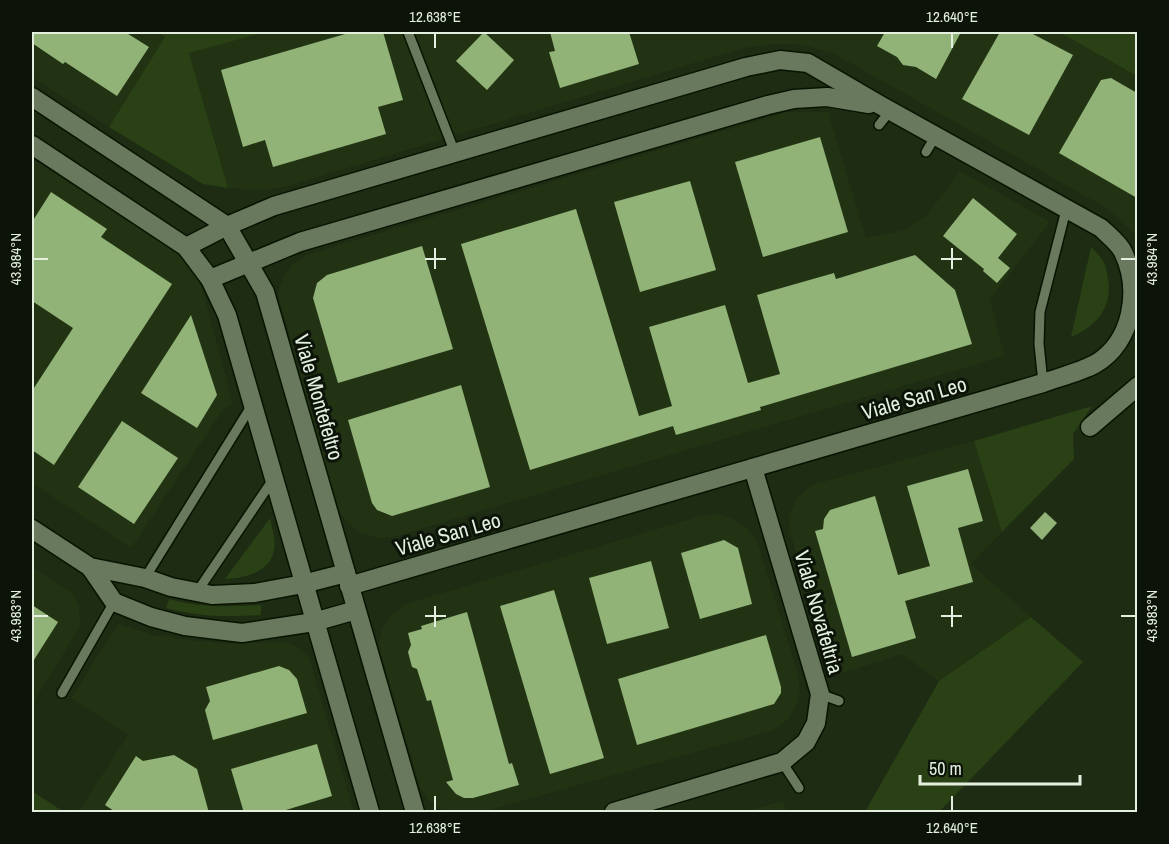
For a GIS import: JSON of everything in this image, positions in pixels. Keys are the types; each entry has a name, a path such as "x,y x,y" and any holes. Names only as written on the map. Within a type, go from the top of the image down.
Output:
{"street":[{"name":"Viale San Leo","path":"90,567 212,595 255,593 347,579 753,468 1043,384 1096,363 1116,347 1128,323 1132,296 1129,272 1122,250 1101,228 931,144 808,63 780,60 746,67 274,206 226,226 186,247"},
{"name":"Viale Montefeltro","path":"32,97 226,226 265,292 415,813"},
{"name":"Viale San Leo","path":"210,279 300,243 768,105 795,99 826,97 883,114"},
{"path":"32,145 186,247 210,279 227,315 370,813"},
{"path":"1090,427 1137,386"},
{"name":"Viale Novafeltria","path":"614,813 782,762 806,742 816,723 820,694 753,468"},
{"path":"32,529 90,567 114,602 151,617 185,627 242,633 314,622 356,610"}],"lane":[{"path":"408,32 455,153"},
{"path":"1043,384 1039,344 1040,312 1066,210"},
{"path":"145,578 253,403"},
{"path":"197,592 274,478"},
{"path":"62,693 114,602"},
{"path":"820,694 839,701"},
{"path":"782,762 799,788"}],"shaded area":[{"path":"32,32 157,32 165,37 109,127 32,77"},
{"path":"157,32 265,32 189,53 228,188 203,184 109,127 165,37"},
{"path":"265,32 1059,32 1137,76 1137,236 1110,210 833,53 803,45 777,44 744,48 281,188 254,190 228,188 189,52"},
{"path":"1059,32 1137,32 1137,76"},
{"path":"787,112 828,112 866,238 905,230 927,215 960,171 1050,222 990,299 1004,356 393,537 377,538 361,533 348,523 338,509 278,294 283,278 292,265 306,255"},
{"path":"32,159 176,251 191,268 202,288 233,405 224,408 131,548 32,483"},
{"path":"1091,247 1105,265 1109,289 1108,298 1101,315 1095,322 1071,337"},
{"path":"1092,406 1073,434 1074,459 1002,532 974,441"},
{"path":"974,441 1002,532 971,564 1031,617 939,681 902,654 836,675 790,533 790,514 797,498 811,485"},
{"path":"717,514 733,519 747,528 757,541 798,674 800,691 796,706 787,720 774,730 482,812 450,812 429,801 420,787 378,644 383,628 392,614 406,604 701,516"},
{"path":"270,518 274,534 274,550 267,564 255,573 225,579"},
{"path":"32,567 72,593 79,604 80,626 32,705"},
{"path":"169,599 215,606 261,605 261,615 225,616 190,613 166,608"},
{"path":"1031,617 1083,662 939,812 865,812 939,681"},
{"path":"118,624 153,635 190,640 231,644 286,642 299,648 309,658 354,812 78,812 128,735 71,698"},
{"path":"32,791 64,812 32,812"},
{"path":"783,801 787,812 745,812"}],"building":[{"path":"32,32 125,32 149,47 117,96 32,43"},
{"path":"352,32 383,32 403,100 378,107 386,134 273,167 265,140 243,147 221,70"},
{"path":"484,32 514,60 487,90 456,61"},
{"path":"550,32 629,32 639,64 560,88 549,52 555,51"},
{"path":"885,32 961,32 936,79 916,67 903,65 897,57 877,46"},
{"path":"1000,32 1029,32 1073,55 1029,135 962,99"},
{"path":"1111,78 1137,93 1137,198 1059,153 1101,80"},
{"path":"820,137 848,232 763,257 735,162"},
{"path":"690,181 716,270 640,292 614,202"},
{"path":"51,192 107,229 101,237 172,284 54,465 32,450 32,391 73,328 32,301 32,222"},
{"path":"973,198 1017,234 998,258 1010,268 997,283 983,271 984,269 943,236"},
{"path":"576,209 639,416 672,406 649,327 725,305 748,383 780,374 757,295 834,273 836,279 915,255 955,290 972,344 760,407 761,410 676,435 673,426 530,470 461,244"},
{"path":"422,246 453,349 338,383 313,298 317,283 327,275"},
{"path":"191,315 217,395 197,428 141,393"},
{"path":"461,385 490,487 392,516 377,510 372,503 348,420"},
{"path":"122,421 178,458 134,524 78,487"},
{"path":"968,469 983,521 958,528 973,582 905,601 916,638 852,657 815,531 823,529 824,519 830,510 875,496 898,575 930,566 907,486"},
{"path":"1045,512 1057,523 1042,540 1030,528"},
{"path":"724,540 738,548 752,604 700,619 681,553"},
{"path":"651,561 669,628 607,644 589,578"},
{"path":"554,590 604,758 550,774 500,606"},
{"path":"32,605 58,622 32,663"},
{"path":"467,612 509,764 512,763 519,785 473,798 464,798 456,794 446,782 453,780 431,700 427,701 417,669 412,667 408,652 411,645 408,633 422,629 421,626"},
{"path":"766,635 781,687 781,693 774,704 637,745 618,679"},
{"path":"279,666 289,670 297,679 307,713 213,740 205,710 210,701 206,687"},
{"path":"317,744 332,796 276,813 244,813 231,769"},
{"path":"174,755 197,769 209,813 117,813 105,805 136,756 143,761"}]}
